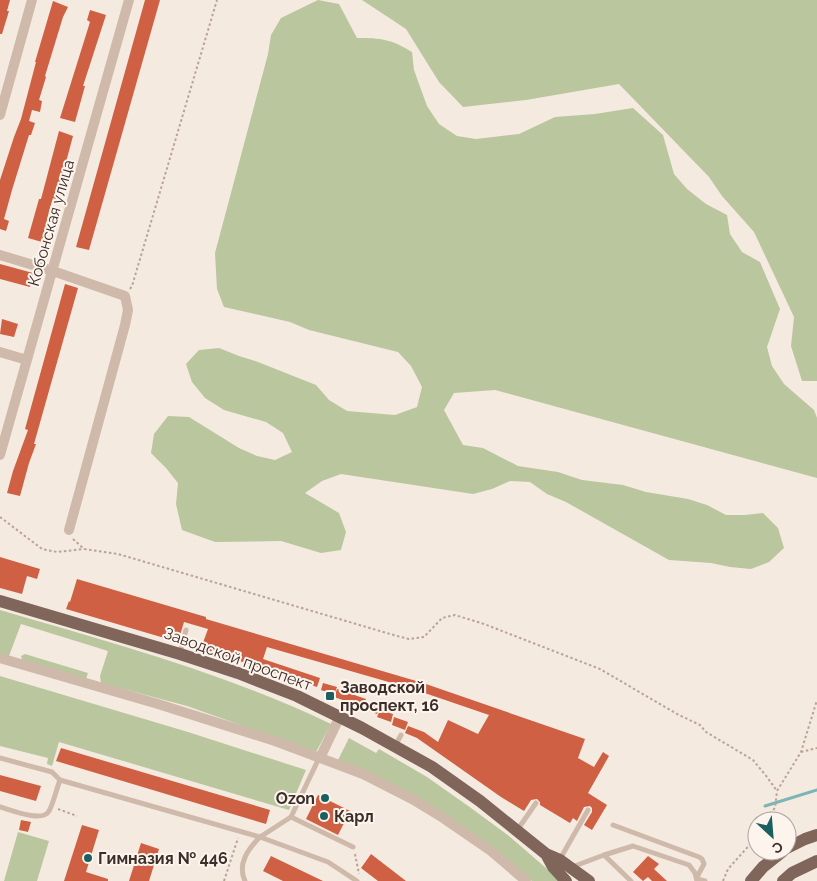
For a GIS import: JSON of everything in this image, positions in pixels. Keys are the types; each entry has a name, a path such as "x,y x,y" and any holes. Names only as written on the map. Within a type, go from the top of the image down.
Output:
{"main road":[{"name":"Заводской проспект","path":"0,601 238,673 398,740 517,830 562,870 589,881"},
{"path":"797,843 817,835"},
{"path":"751,881 770,861"},
{"path":"783,881 792,873 817,861"}],"street":[{"path":"0,115 32,0"},
{"name":"Кобонская улица","path":"0,452 129,0"},
{"path":"0,255 125,296 128,310 125,324 69,530"},
{"path":"0,352 27,360"},
{"path":"0,658 158,704 275,741 363,774 412,799 491,851 526,881"},
{"path":"320,758 340,716"}],"lane":[{"path":"180,654 186,630"},
{"path":"0,758 52,772 60,780 260,837 328,862 357,881"},
{"path":"245,881 242,867 245,855 260,837 291,817 320,758"},
{"path":"0,807 43,817 49,813 60,780"},
{"path":"517,830 536,803"},
{"path":"562,870 588,810"},
{"path":"291,817 353,847"},
{"path":"612,825 702,859 704,864 697,879"},
{"path":"562,870 633,846 689,865 697,879 705,881"},
{"path":"604,855 632,881"}],"path":[{"path":"125,296 132,286 217,0"},
{"path":"0,518 42,549 57,552 84,549 127,557 403,638 418,639 424,637 437,621 448,615 454,614 484,624 600,668 677,714 700,725 706,732 752,760 777,790"},
{"path":"69,530 77,544 84,549"},
{"path":"772,811 775,808 777,790 801,752 817,700"},
{"path":"801,752 817,748"},
{"path":"51,807 77,816"},
{"path":"224,881 240,832"},
{"path":"353,847 357,881"},
{"path":"723,881 728,869 747,848"}],"green space":[{"path":"318,0 339,4 357,38 386,40 412,52 414,70 427,106 439,124 457,136 476,139 519,134 555,117 595,114 633,108 663,135 674,174 687,189 706,204 727,215 730,234 742,252 760,262 780,309 767,347 772,366 784,384 814,410 817,418 817,478 495,390 454,393 444,410 463,445 483,448 518,466 558,472 582,480 623,485 646,492 688,499 707,505 726,515 763,513 778,528 784,548 769,562 751,569 711,563 669,560 566,502 547,494 530,482 510,481 492,489 473,494 341,474 322,481 305,493 339,513 346,532 341,550 321,553 281,541 215,542 182,530 176,504 178,483 151,453 154,434 168,416 189,417 239,448 257,456 275,460 292,452 283,433 266,422 224,410 205,398 192,382 186,364 199,350 219,348 316,385 329,400 347,411 395,415 417,407 422,387 411,366 398,352 309,330 290,322 224,307 217,289 215,253 268,54 271,35 281,18"},
{"path":"362,0 817,0 817,381 802,381 791,346 794,317 754,232 722,196 709,177 619,84 526,100 463,107 439,82 406,29"},
{"path":"0,610 126,647 209,674 250,689 331,724 316,752 187,706 101,683 100,676 108,651 21,624 9,656 0,654"},
{"path":"25,654 88,673 86,679 22,660 21,656"},
{"path":"0,676 188,732 306,770 289,810 59,742 52,766 47,764 48,758 0,746"},
{"path":"349,738 376,753 379,749 427,777 509,836 561,881 532,881 501,856 338,760"},
{"path":"18,832 49,841 37,881 4,881"}],"building":[{"path":"0,0 10,0 7,11 9,11 2,34 0,34"},
{"path":"145,0 160,0 89,250 76,247"},
{"path":"53,1 68,7 63,17 45,76 39,100 42,101 40,112 32,110 29,121 35,123 31,135 29,135 4,219 9,221 6,231 0,229 0,180 21,119"},
{"path":"90,10 106,15 83,86 85,86 75,122 60,118 90,22 87,20"},
{"path":"59,131 73,136 56,199 53,198 49,211 42,242 28,238 39,199 41,199"},
{"path":"0,264 33,273 30,287 0,279"},
{"path":"65,284 78,288 34,444 36,444 20,496 7,493 28,430 25,429"},
{"path":"2,319 18,324 14,337 0,334"},
{"path":"0,557 40,569 37,579 27,576 22,594 0,588"},
{"path":"77,579 423,683 585,739 578,758 594,767 603,752 609,756 588,793 607,805 592,830 584,825 592,812 590,806 584,807 577,821 573,818 570,823 540,805 537,799 531,800 524,811 417,738 405,733 408,726 424,732 438,742 448,720 478,734 489,715 413,689 267,647 263,659 320,678 317,687 201,648 208,629 184,622 178,642 66,609"},
{"path":"323,683 337,687 334,695 321,690"},
{"path":"337,689 366,699 363,707 334,697"},
{"path":"367,702 380,707 377,714 364,709"},
{"path":"380,710 393,714 391,722 377,717"},
{"path":"394,717 408,722 405,730 392,725"},
{"path":"61,748 270,810 266,824 56,761"},
{"path":"0,775 41,786 36,801 0,791"},
{"path":"318,795 350,811 338,835 306,819"},
{"path":"21,820 31,822 28,832 19,830"},
{"path":"82,825 99,830 86,872 108,879 108,881 64,881"},
{"path":"141,843 159,849 149,881 129,881"},
{"path":"371,854 406,881 378,881 361,868"},
{"path":"271,856 323,881 283,881 263,871"},
{"path":"648,856 659,864 654,869 667,881 652,881 648,877 643,881 633,872"}],"waterway":[{"path":"765,806 817,790"}],"place":[{"name":"Заводской проспект, 16","path":"330,696"},
{"name":"Ozon","path":"325,798"},
{"name":"Карл","path":"324,816"},
{"name":"Гимназия № 446","path":"88,858"}]}
